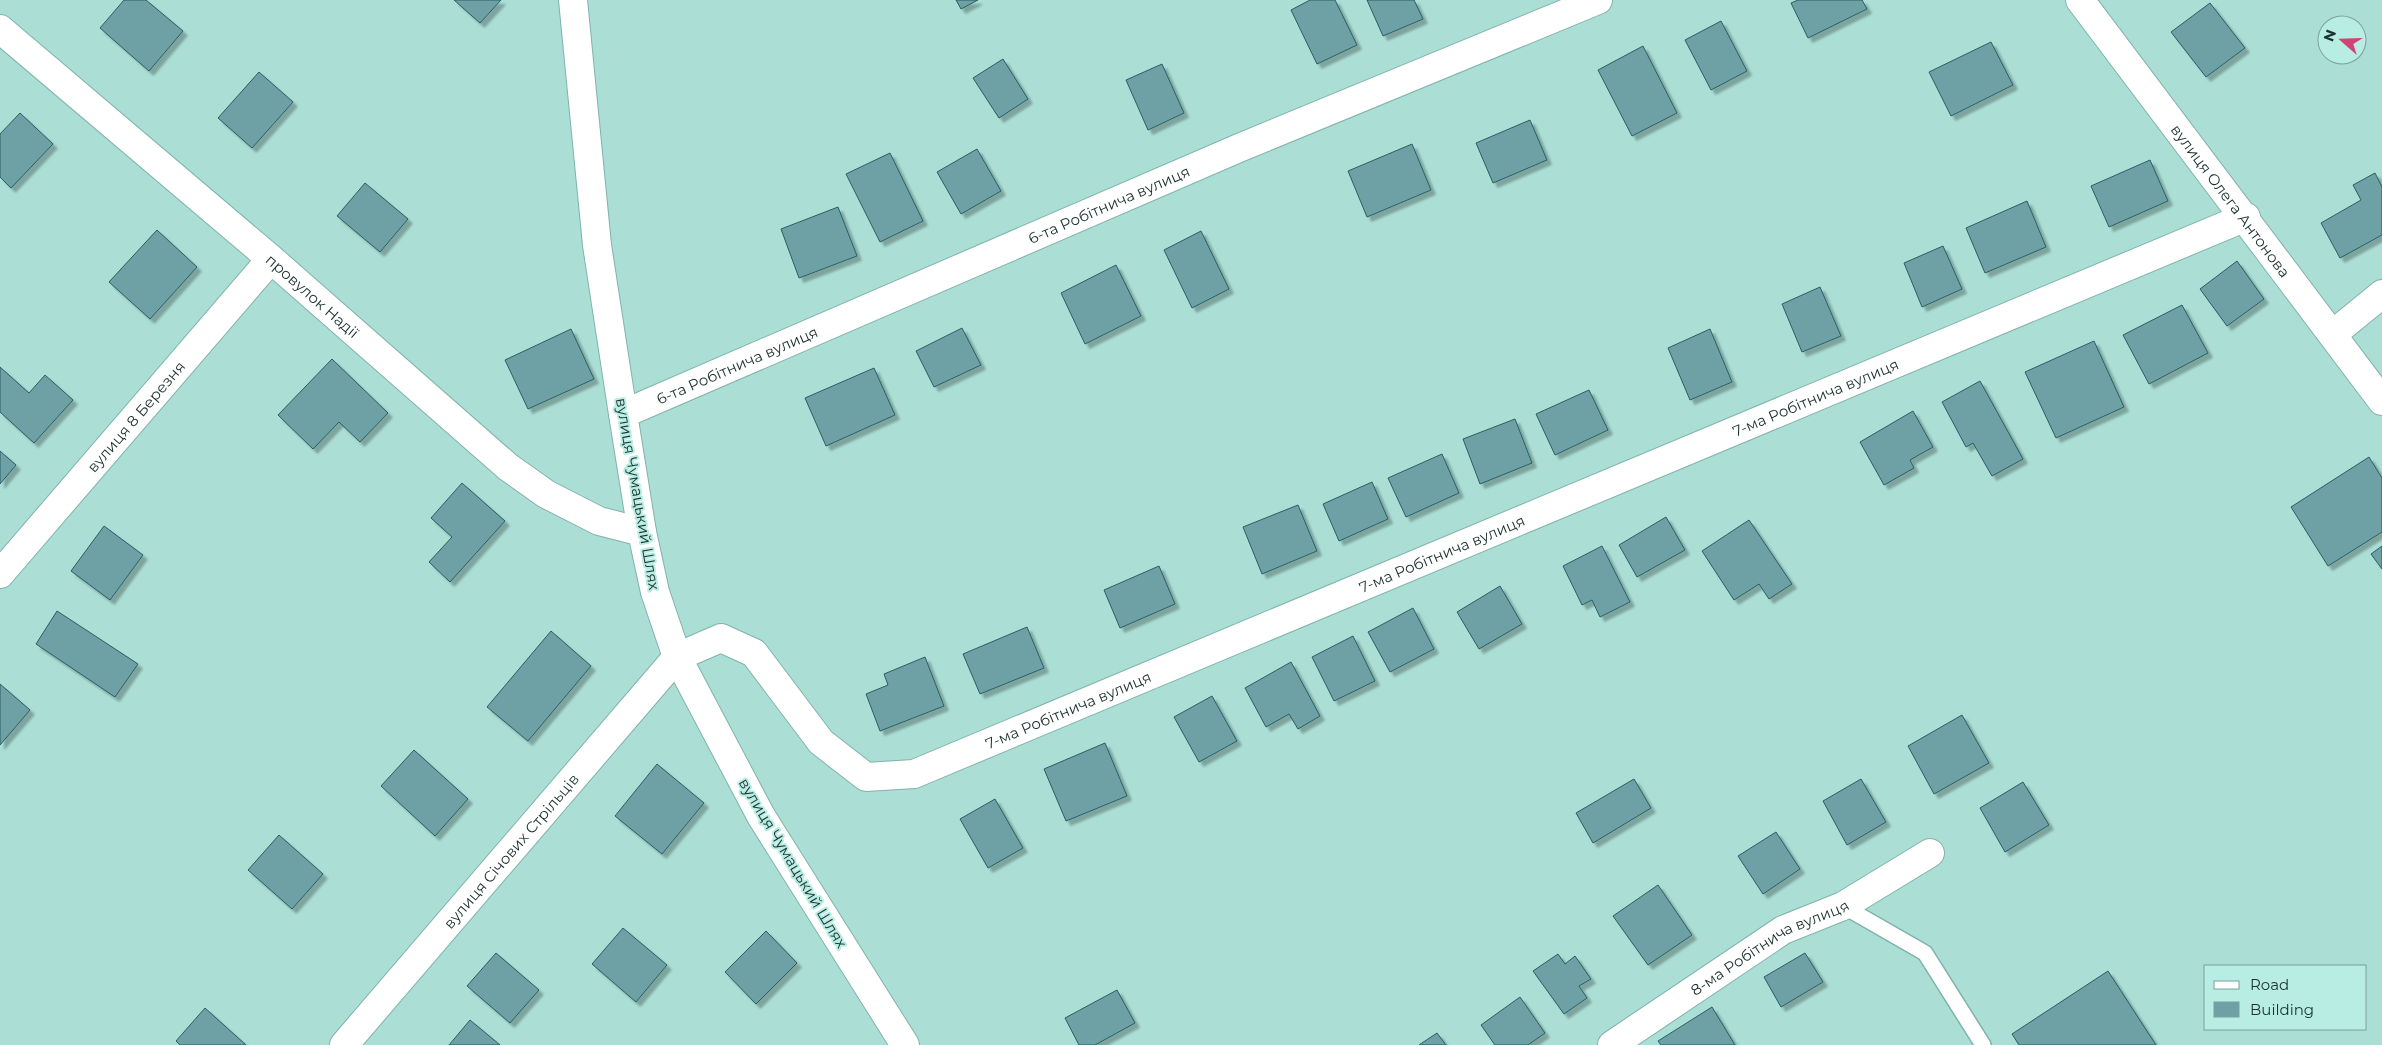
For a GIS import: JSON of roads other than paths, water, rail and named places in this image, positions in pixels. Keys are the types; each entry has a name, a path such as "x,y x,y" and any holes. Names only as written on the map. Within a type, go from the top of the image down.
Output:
{"street":[{"name":"вулиця Чумацький Шлях","path":"573,0 597,245 642,532 655,592 677,657 761,816 905,1045"},
{"name":"6-та Робітнича вулиця","path":"623,414 1239,148 1598,0"},
{"name":"вулиця Олега Антонова","path":"2080,0 2246,217 2382,401"},
{"name":"провулок Надії","path":"0,29 272,259 508,467 546,494 599,521 642,532"},
{"name":"7-ма Робітнича вулиця","path":"677,657 721,638 754,654 821,742 866,777 914,774 2246,217"},
{"name":"вулиця 8 Березня","path":"0,574 272,259"},
{"path":"2333,334 2382,294"},
{"name":"вулиця Січових Стрільців","path":"344,1045 677,657"},
{"name":"8-ма Робітнича вулиця","path":"1612,1045 1783,930 1843,906 1930,853"}],"lane":[{"path":"1843,906 1924,953 1983,1045"}]}
